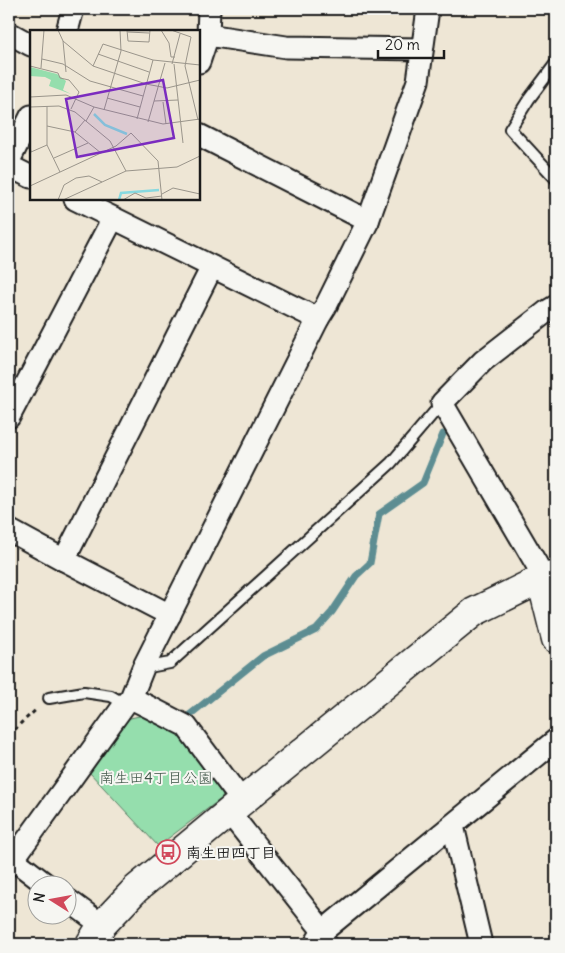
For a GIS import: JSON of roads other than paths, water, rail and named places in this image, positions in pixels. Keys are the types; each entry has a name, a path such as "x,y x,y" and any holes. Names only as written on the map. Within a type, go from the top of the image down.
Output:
{"street":[{"path":"67,30 73,9"},
{"path":"200,59 208,35 209,9"},
{"path":"33,876 10,860 128,701 368,221 418,81 428,9"},
{"path":"9,34 30,44"},
{"path":"208,35 286,47 422,49"},
{"path":"9,162 30,118"},
{"path":"200,136 368,221"},
{"path":"9,166 30,176"},
{"path":"76,200 318,319"},
{"path":"9,417 113,218"},
{"path":"64,560 212,267"},
{"path":"556,306 483,361 442,403 537,565 548,577 556,639"},
{"path":"9,530 170,615"},
{"path":"78,912 96,935 136,889 474,612 548,577"},
{"path":"128,701 148,706 186,726 324,940 453,826 556,740"},
{"path":"453,826 481,944"}],"lane":[{"path":"556,64 529,99 510,129 556,179"},
{"path":"143,668 170,663 391,463 442,403"},
{"path":"49,698 84,692 128,701"}],"waterway":[{"path":"187,717 263,656 316,630 332,612 356,576 370,563 379,514 423,483 443,434"}],"place":[{"name":"南生田四丁目","path":"168,852"}],"park label":[{"name":"南生田4丁目公園","path":"156,777"}]}
